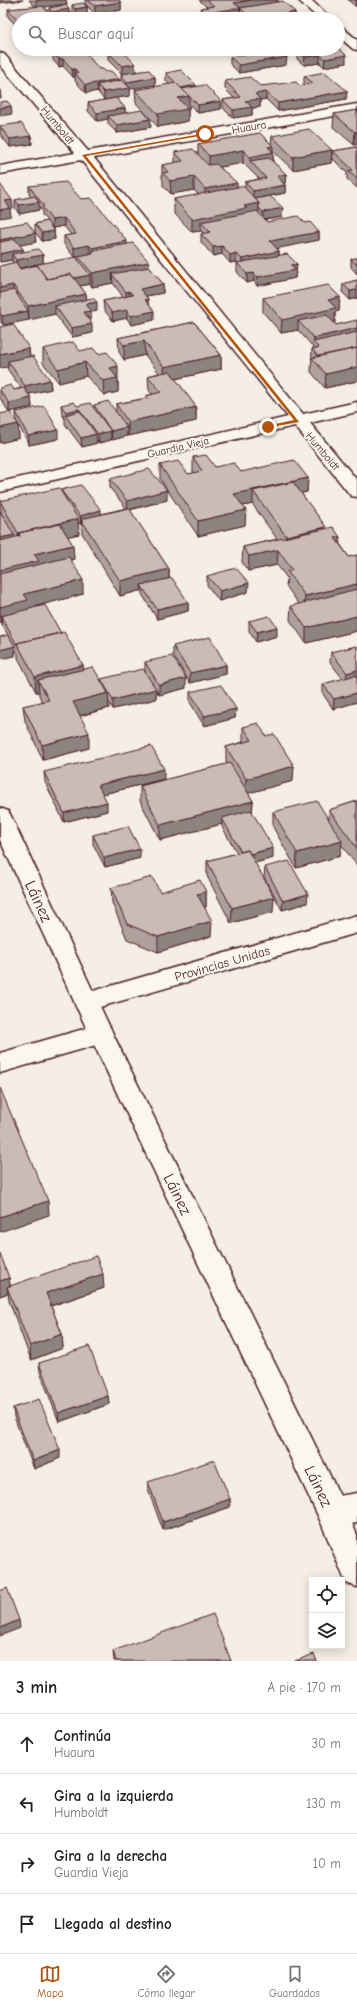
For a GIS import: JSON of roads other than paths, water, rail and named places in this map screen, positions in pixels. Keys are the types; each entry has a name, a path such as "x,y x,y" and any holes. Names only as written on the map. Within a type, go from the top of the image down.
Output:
{"street":[{"path":"304,0 318,12"},
{"path":"345,36 357,46"},
{"name":"Humboldt","path":"0,57 84,155 357,492"},
{"name":"Huaura","path":"0,170 357,108"},
{"name":"Guardia Vieja","path":"0,487 357,407"},
{"name":"Láinez","path":"0,816 101,1034 344,1510 357,1572"},
{"name":"Provincias Unidas","path":"86,1002 357,924"},
{"path":"0,1063 101,1034"}]}
